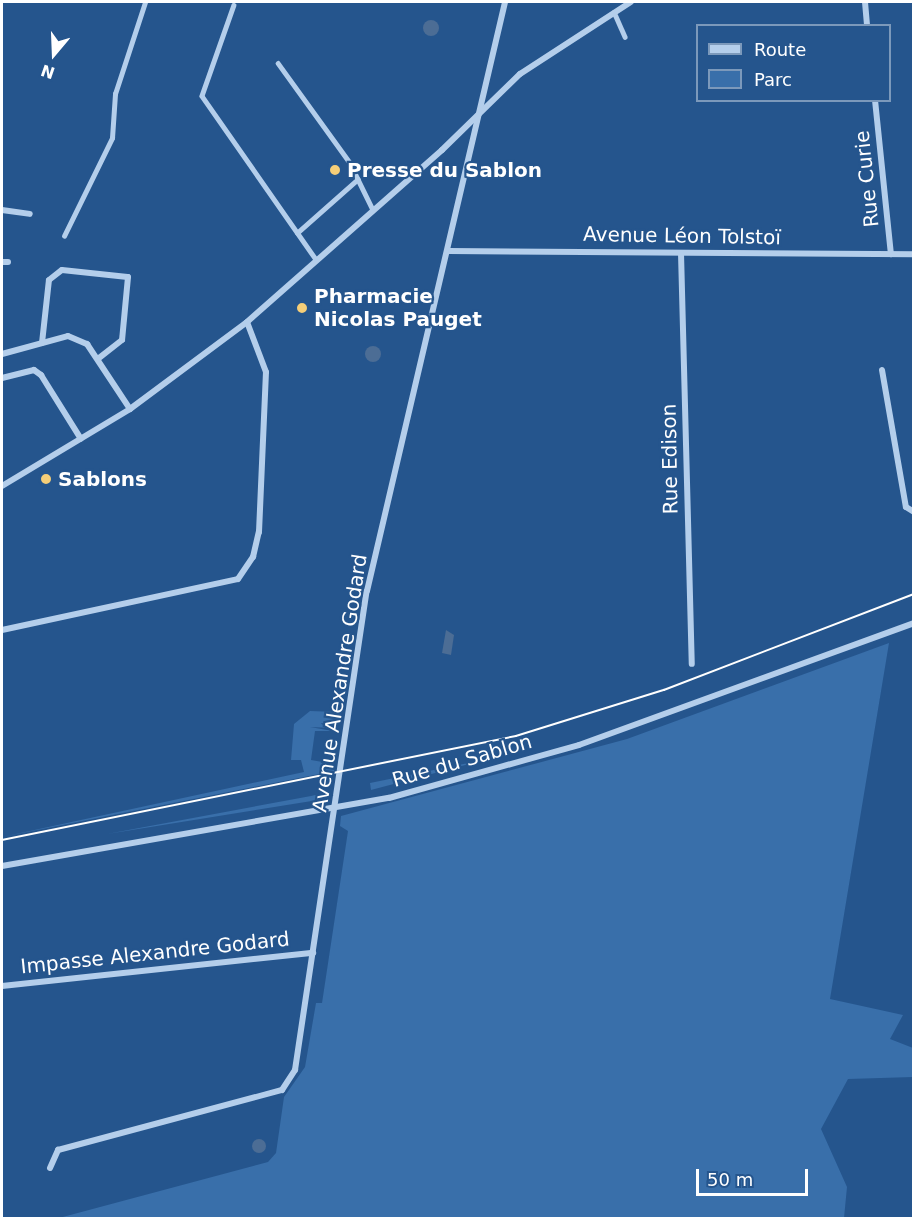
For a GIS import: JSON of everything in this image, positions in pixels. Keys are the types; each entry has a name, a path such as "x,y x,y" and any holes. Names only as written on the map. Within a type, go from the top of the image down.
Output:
{"street":[{"name":"Avenue Alexandre Godard","path":"50,1168 58,1150 282,1090 295,1070 367,591 449,251 505,2"},
{"path":"2,486 130,409 247,322 315,258 553,48 631,2"},
{"path":"865,2 867,24"},
{"name":"Rue Curie","path":"875,102 891,254"},
{"path":"2,210 30,214"},
{"name":"Avenue Léon Tolstoï","path":"449,251 914,254"},
{"name":"Rue Edison","path":"681,253 692,664"},
{"path":"42,343 49,280 62,270 128,277 122,340 99,358"},
{"path":"2,630 238,579 253,557 259,532 266,372 247,322"},
{"path":"2,354 68,336 87,344 99,358 130,409"},
{"path":"2,378 34,370 41,375 81,439"},
{"path":"882,370 906,507 914,512"},
{"name":"Rue du Sablon","path":"2,866 336,808 579,745 913,625"},
{"name":"Impasse Alexandre Godard","path":"2,986 313,953"}],"lane":[{"path":"64,236 112,138 115,93 146,2"},
{"path":"234,5 201,96 315,258"},
{"path":"614,11 625,36"},
{"path":"278,63 358,179 372,208"},
{"path":"297,233 358,179"}],"green space":[{"path":"889,643 830,999 903,1015 890,1039 913,1048 913,1077 848,1079 821,1129 847,1187 844,1218 59,1218 268,1162 276,1153 284,1097 305,1067 316,1003 322,1003 348,831 340,826 341,816 627,739"},
{"path":"310,711 336,712 333,728 310,727 333,731 315,731 311,760 334,764 334,771 2,837 304,772 301,760 291,760 294,724"},
{"path":"488,759 371,790 370,783"},
{"path":"324,793 318,800 107,834 311,796"}],"shaded area":[{"path":"431,20 439,28 431,36 423,28"},
{"path":"370,346 376,346 381,354 379,360 370,362 365,357 365,351"},
{"path":"446,630 454,635 451,655 442,653"},
{"path":"256,1139 262,1139 266,1146 262,1153 256,1153 252,1149 252,1143"}],"tram line":[{"path":"2,840 516,736 664,690 914,594"}],"place":[{"name":"Presse du Sablon","path":"335,170"},
{"name":"Pharmacie Nicolas Pauget","path":"302,308"},
{"name":"Sablons","path":"46,479"}]}
